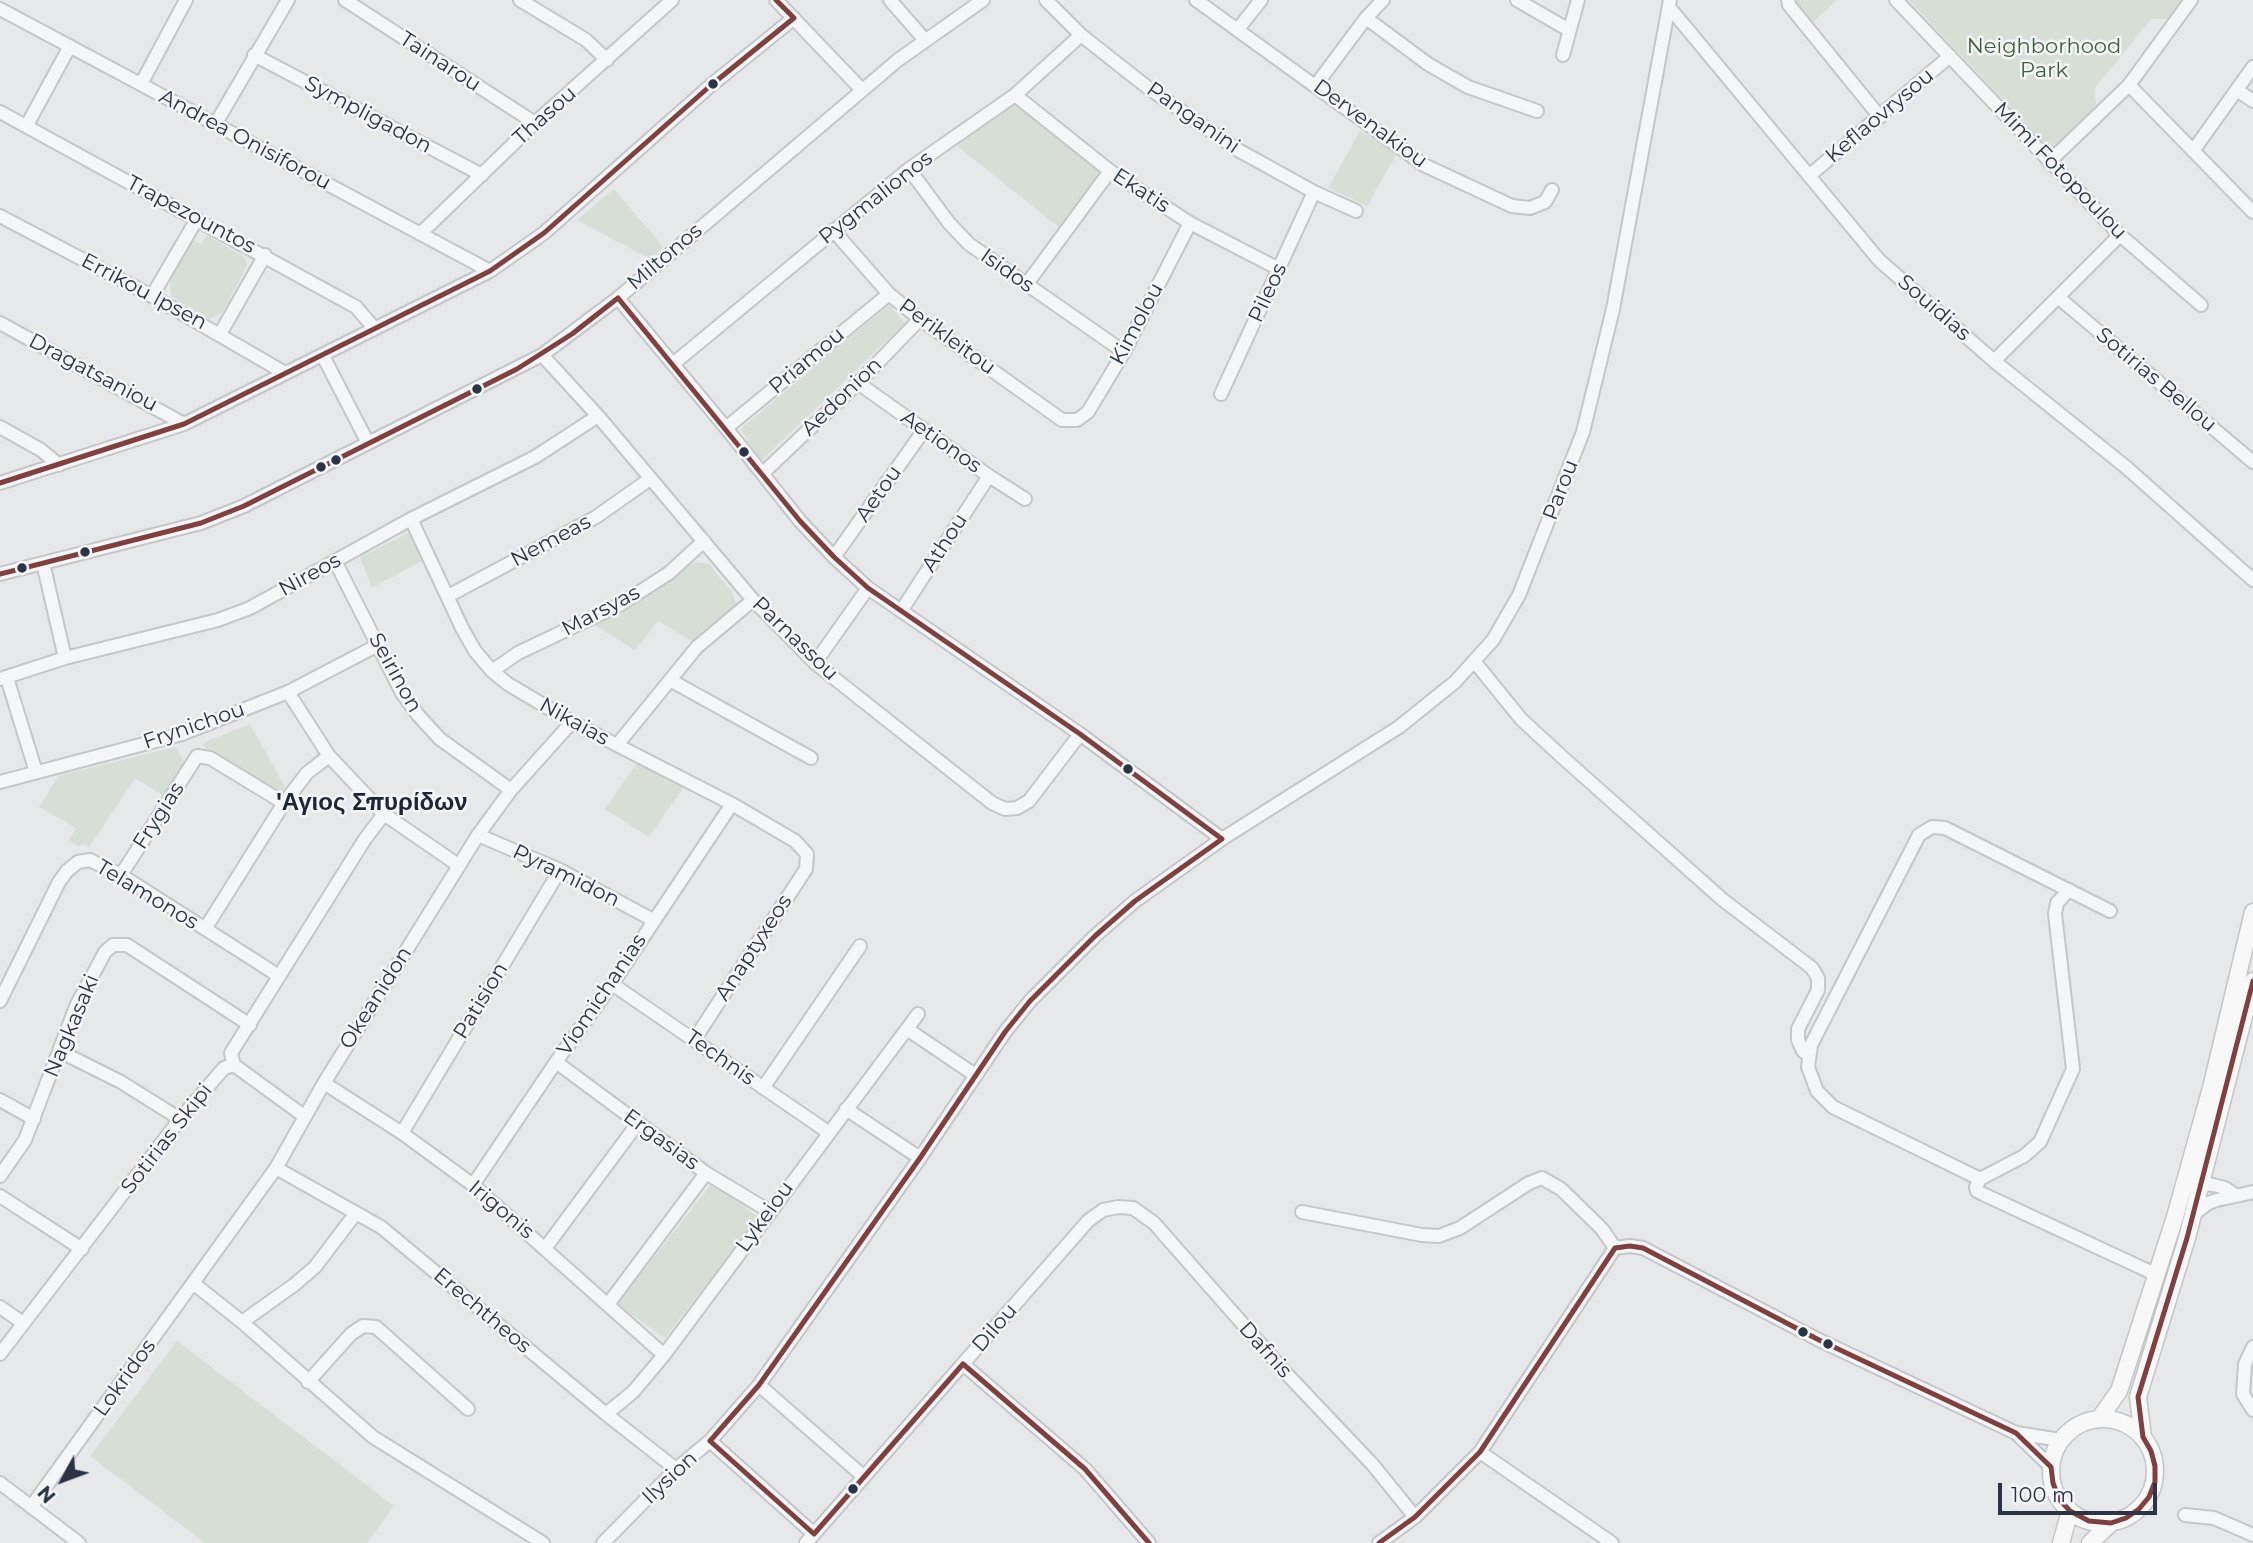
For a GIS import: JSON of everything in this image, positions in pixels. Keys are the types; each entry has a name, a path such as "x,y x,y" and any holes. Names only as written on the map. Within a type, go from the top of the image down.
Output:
{"main road":[{"path":"2099,1419 2119,1391 2175,1217 2211,1087 2253,912"},
{"path":"2143,1437 2116,1421 2099,1419 2085,1422 2072,1430 2061,1440 2052,1467 2053,1483 2059,1499 2070,1511 2089,1521 2111,1523 2126,1518 2139,1509 2149,1497 2155,1482 2153,1458 2143,1437 2138,1397 2193,1215 2253,981"},
{"path":"2061,1543 2070,1511"},
{"path":"2090,1543 2111,1523"}],"street":[{"path":"141,84 186,0"},
{"path":"216,123 288,0"},
{"name":"Tainarou","path":"345,0 535,123"},
{"path":"520,0 586,40 607,60"},
{"name":"Thasou","path":"421,234 535,123 672,0"},
{"path":"776,0 861,89"},
{"path":"890,0 925,40"},
{"name":"Miltonos","path":"0,574 201,523 244,506 542,355 618,298 861,89 983,0"},
{"name":"Panganini","path":"1046,0 1081,35 1147,87 1238,150 1356,212"},
{"name":"Dervenakiou","path":"1196,0 1424,165 1512,206 1530,208 1545,202 1552,190"},
{"path":"1237,29 1261,0"},
{"path":"1316,85 1366,18 1383,0"},
{"path":"1517,0 1569,30"},
{"path":"1563,55 1578,0"},
{"path":"1788,0 1789,5 1880,117"},
{"name":"Mimi Fotopoulou","path":"1896,0 2120,235 2201,305"},
{"path":"2049,162 2129,85 2191,0"},
{"name":"Souidias","path":"1670,3 1879,260 1994,361 2127,468 2247,570 2253,580"},
{"name":"Parou","path":"1222,839 1399,727 1455,682 1493,640 1519,595 1583,432 1613,309 1670,3"},
{"name":"Andrea Onisiforou","path":"0,9 490,271"},
{"path":"0,483 184,424 490,271 544,233 710,86 794,18"},
{"path":"1366,18 1428,64 1468,87 1537,111"},
{"name":"Pygmalionos","path":"673,364 909,169 1015,95 1081,35"},
{"path":"27,125 70,46"},
{"name":"Sympligadon","path":"254,55 482,175"},
{"name":"Keflaovrysou","path":"1809,176 1950,56"},
{"path":"2193,151 2253,67"},
{"path":"2129,85 2253,212"},
{"path":"2237,90 2253,101"},
{"name":"Ekatis","path":"1015,95 1110,171 1190,222 1279,269"},
{"name":"Trapezountos","path":"0,112 356,307 374,328"},
{"name":"Isidos","path":"909,169 949,223 969,244 1124,352"},
{"path":"1026,285 1110,171"},
{"name":"Pileos","path":"1221,394 1314,192"},
{"name":"Errikou Ipsen","path":"0,216 152,296 285,373"},
{"path":"152,296 197,219"},
{"name":"Kimolou","path":"1077,420 1087,412 1124,352 1190,222"},
{"name":"Perikleitou","path":"834,230 889,294 920,319 1062,420 1077,420"},
{"path":"1994,361 2120,235"},
{"path":"220,334 265,255"},
{"name":"Priamou","path":"726,428 889,294"},
{"path":"618,298 763,473 800,522 868,588 1080,734 1222,839"},
{"name":"Sotirias Bellou","path":"2059,298 2253,462"},
{"name":"Aedonion","path":"763,473 858,383 920,319"},
{"name":"Dragatsaniou","path":"0,323 184,424"},
{"name":"Parnassou","path":"542,355 598,416 753,600 815,663 992,803 1005,809 1017,808 1029,800 1080,734"},
{"path":"323,356 368,443"},
{"name":"Aetionos","path":"858,383 1025,499"},
{"name":"Nireos","path":"3,679 65,658 218,620 250,608 411,519 535,457 598,416"},
{"path":"0,427 41,450 59,465"},
{"name":"Aetou","path":"834,557 924,430"},
{"name":"Athou","path":"901,611 989,476"},
{"name":"Nemeas","path":"448,596 596,517 650,479"},
{"name":"Nikaias","path":"411,519 475,652 492,671 508,684 572,722 732,804 795,841 807,854"},
{"name":"Marsyas","path":"492,671 518,653 621,604 669,573 704,541"},
{"name":"Seirinon","path":"335,561 402,693 418,715 440,739 511,790"},
{"path":"43,563 65,658"},
{"path":"815,663 868,588"},
{"path":"617,746 697,647 753,600"},
{"name":"Frynichou","path":"0,782 183,734 288,692 379,645"},
{"path":"1474,662 1521,719 1561,756 1723,900 1812,968 1818,978 1818,990 1798,1029 1798,1040 1803,1051 1810,1056"},
{"path":"3,679 36,772"},
{"path":"670,680 811,758"},
{"path":"288,692 329,756 384,814 458,865"},
{"name":"Okeanidon","path":"193,1283 276,1168 324,1083 478,835 511,790 572,722"},
{"name":"Frygias","path":"121,875 197,756 210,758 284,803"},
{"path":"205,929 284,803 307,773 329,756"},
{"name":"Viomichanias","path":"474,1185 732,804"},
{"path":"304,1116 234,1065 231,1053 365,839 384,814"},
{"path":"1980,1179 1833,1107 1817,1091 1808,1067 1811,1045 1919,835 1931,827 1945,828 2110,911"},
{"name":"Pyramidon","path":"478,835 560,870 653,920"},
{"name":"Ilysion","path":"603,1543 676,1469 710,1441 759,1385 920,1158 975,1075 1030,1001 1095,936 1135,901 1222,839"},
{"name":"Anaptyxeos","path":"694,1040 806,869 807,854"},
{"name":"Telamonos","path":"1,996 67,871 78,862 90,860 121,875 279,976"},
{"name":"Patision","path":"402,1133 560,870"},
{"path":"2069,890 2057,903 2055,914 2073,1069 2040,1142 2024,1156 1980,1179 1976,1187 1985,1195 2157,1275"},
{"name":"Nagkasaki","path":"0,1177 25,1140 77,1004 105,952 113,945 127,945 250,1025"},
{"path":"763,1088 860,946"},
{"name":"Technis","path":"612,984 828,1132"},
{"name":"Lykeiou","path":"607,1415 633,1392 664,1355 918,1014"},
{"path":"907,1029 975,1075"},
{"path":"59,1051 121,1082 180,1119"},
{"name":"Ergasias","path":"556,1062 706,1173 769,1211"},
{"name":"Sotirias Skipi","path":"0,1354 180,1119 224,1068 234,1065"},
{"name":"Irigonis","path":"324,1083 402,1133 474,1185 664,1355"},
{"path":"0,1100 34,1119"},
{"path":"846,1109 920,1158"},
{"path":"546,1247 638,1123"},
{"name":"Erechtheos","path":"276,1168 381,1227 676,1469"},
{"path":"609,1303 706,1173"},
{"path":"1302,1212 1439,1236 1460,1228 1529,1182 1542,1178 1561,1189 1602,1229 1615,1248"},
{"path":"2175,1217 2184,1206 2194,1185 2201,1183 2225,1188 2235,1195"},
{"path":"2193,1215 2208,1203 2253,1192"},
{"path":"0,1196 82,1249"},
{"name":"Dafnis","path":"1103,1210 1133,1208 1154,1223 1285,1372 1373,1465 1415,1517"},
{"name":"Dilou","path":"810,1538 1088,1221 1103,1210"},
{"path":"242,1322 315,1268 356,1213"},
{"path":"1379,1543 1415,1517 1480,1452 1615,1248 1643,1248 1819,1340 2016,1433 2061,1440"},
{"path":"193,1283 242,1322 373,1437 544,1543"},
{"name":"Lokridos","path":"32,1507 193,1283"},
{"path":"0,1307 23,1323"},
{"path":"309,1382 351,1334 363,1326 376,1327 468,1409"},
{"path":"2253,1347 2245,1364 2243,1394 2253,1410"},
{"path":"963,1364 1084,1469 1149,1543"},
{"path":"759,1385 864,1477"},
{"path":"2016,1433 2052,1467"},
{"path":"710,1441 810,1538"},
{"path":"1480,1452 1612,1543"},
{"path":"0,1483 79,1543"},
{"path":"2185,1515 2214,1518 2253,1535"}],"green space":[{"path":"1795,0 1837,0 1812,23"},
{"name":"Neighborhood Park","path":"1909,0 2182,0 2168,19 2151,19 2095,88 2096,107 2050,150"},
{"path":"1014,103 1101,172 1060,228 956,145"},
{"path":"1360,131 1397,153 1367,206 1328,188"},
{"path":"614,189 663,247 650,259 577,220"},
{"path":"207,235 244,257 247,266 222,313 209,319 171,296 170,282 192,239 201,244"},
{"path":"889,305 905,323 761,461 740,429"},
{"path":"411,532 427,558 372,588 360,557"},
{"path":"694,562 709,564 732,592 736,604 692,641 658,621 635,650 595,625 633,606"},
{"path":"250,724 285,787 283,791 278,792 209,752 203,745"},
{"path":"175,747 184,761 183,768 165,797 135,778 89,847 84,844 78,846 69,840 76,828 39,807 58,776"},
{"path":"637,763 683,788 649,837 605,809"},
{"path":"713,1182 758,1217 665,1338 617,1304"},
{"path":"177,1341 394,1506 367,1543 205,1543 90,1456"}],"transit line":[{"path":"0,483 184,424 490,271 544,233 710,86 794,18 776,0"},
{"path":"0,574 201,523 244,506 517,369 572,334 618,298 800,521 868,588 1080,734 1222,839 1135,901 1095,936 1030,1001 1005,1032 920,1158 759,1385 710,1441 814,1534 963,1364 1085,1469 1149,1543"},
{"path":"1379,1543 1415,1517 1480,1452 1615,1248 1630,1246 1643,1248 1819,1340 2016,1433 2051,1467 2059,1499 2070,1511 2089,1521 2111,1523 2126,1518 2139,1509 2149,1497 2155,1482 2155,1466 2143,1437 2138,1397 2187,1238 2253,981"}],"district":[{"name":"'Αγιος Σπυρίδων","path":"372,803"}]}
